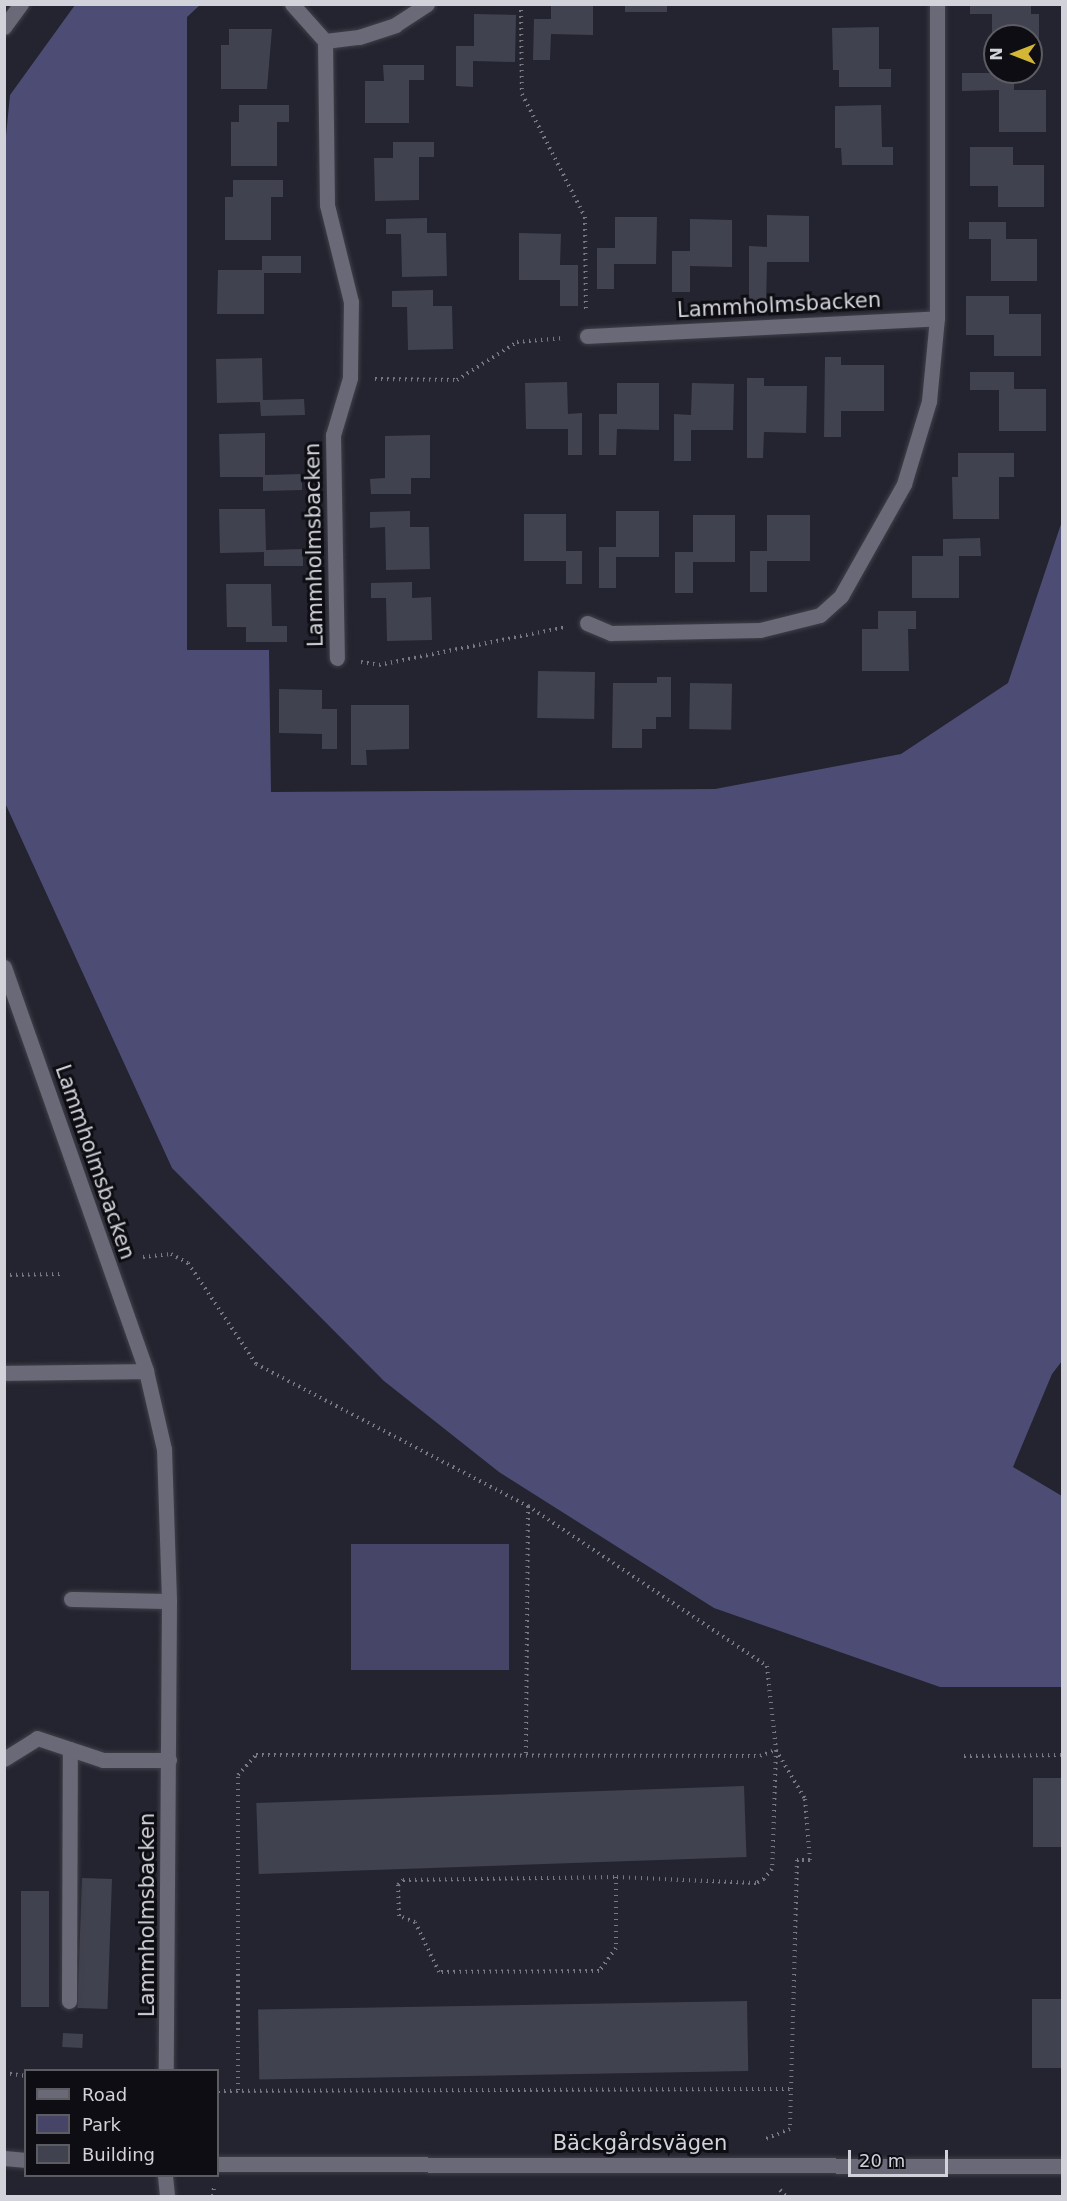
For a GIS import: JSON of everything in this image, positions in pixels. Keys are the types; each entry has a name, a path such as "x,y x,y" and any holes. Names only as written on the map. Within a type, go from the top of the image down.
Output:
{"street":[{"path":"4,27 21,4"},
{"path":"292,4 325,41 359,37 395,25 426,4"},
{"path":"587,623 611,633 760,630 820,615 842,596 904,484 929,402 937,318 937,4"},
{"name":"Lammholmsbacken","path":"325,41 327,205 351,302 350,378 333,435 337,658"},
{"name":"Lammholmsbacken","path":"587,336 937,318"},
{"name":"Lammholmsbacken","path":"4,967 146,1371 165,1449 169,1601 166,2069"},
{"path":"4,1373 146,1371"},
{"path":"71,1599 169,1601"},
{"path":"4,1759 37,1738 103,1760 169,1760"},
{"path":"69,2001 70,1749"},
{"path":"4,2158 24,2160"},
{"name":"Bäckgårdsvägen","path":"219,2164 1062,2166"},
{"path":"165,2177 167,2196"}],"path":[{"path":"350,378 457,380 518,342 587,336 585,216 522,94 521,4"},
{"path":"337,658 379,665 587,623"},
{"path":"143,1257 171,1254 188,1263 256,1364 528,1506 767,1666 776,1750 772,1869 765,1879 756,1883 616,1877 403,1881 398,1885 399,1916 415,1922 439,1972 599,1971 616,1948 616,1877"},
{"path":"4,1275 60,1274"},
{"path":"526,1755 528,1506"},
{"path":"238,2090 238,1775 246,1762 256,1755 760,1756 776,1750"},
{"path":"757,2143 790,2129 794,2089 797,1860 810,1860 810,1827 805,1799 776,1750"},
{"path":"964,1756 1062,1755"},
{"path":"4,2073 24,2076"},
{"path":"219,2091 794,2089"}],"green space":[{"path":"351,1544 509,1544 509,1670 351,1670"}],"shaded area":[{"path":"75,5 200,5 187,17 187,650 269,650 271,792 715,789 901,754 1008,683 1062,521 1062,1361 1052,1374 1013,1467 1062,1496 1062,1687 940,1687 714,1608 499,1472 384,1381 172,1168 5,803 5,146 10,95"}],"building":[{"path":"551,4 593,4 593,35 551,34 550,60 533,60 534,19 551,19"},
{"path":"625,4 667,4 667,12 625,12"},
{"path":"970,4 1031,4 1031,14 1039,14 1039,24 992,24 992,14 970,14"},
{"path":"474,14 516,15 515,62 473,61 473,87 456,86 456,46 474,46"},
{"path":"879,27 879,69 891,69 891,87 839,87 839,70 833,70 832,28"},
{"path":"229,29 272,29 267,89 221,89 221,45 229,45"},
{"path":"383,65 424,65 424,80 409,80 409,123 365,123 365,81 384,81"},
{"path":"962,73 983,73 983,84 1014,84 1014,90 1046,90 1046,132 999,132 999,90 962,91"},
{"path":"239,105 289,105 289,122 277,122 277,166 231,166 231,122 239,122"},
{"path":"881,105 882,147 893,147 893,165 842,165 841,148 835,148 835,106"},
{"path":"393,142 434,142 434,157 419,157 419,200 375,201 374,158 393,158"},
{"path":"970,147 1013,147 1013,165 1044,165 1044,207 998,207 998,186 970,186"},
{"path":"233,180 283,180 283,197 271,197 271,240 225,240 225,197 233,197"},
{"path":"767,215 809,216 809,262 767,262 766,307 749,307 749,246 767,247"},
{"path":"615,217 657,217 656,264 614,264 614,289 597,289 597,248 615,248"},
{"path":"427,218 427,233 446,233 447,276 402,277 401,234 386,234 386,219"},
{"path":"690,219 732,220 732,267 690,266 690,292 672,292 672,251 690,251"},
{"path":"969,222 1006,222 1006,239 1037,239 1037,281 991,281 991,239 969,239"},
{"path":"519,233 561,234 560,265 578,265 578,306 560,306 560,280 519,280"},
{"path":"262,256 301,256 301,273 264,273 264,314 217,314 218,270 262,270"},
{"path":"433,290 433,306 452,306 453,349 408,350 407,307 392,307 392,291"},
{"path":"966,296 1009,296 1009,314 1041,314 1041,356 994,356 994,335 966,335"},
{"path":"825,357 841,357 841,365 884,365 884,411 841,411 841,437 824,437"},
{"path":"262,358 263,400 304,399 305,415 261,416 260,402 217,403 216,359"},
{"path":"970,372 1014,372 1014,389 1046,389 1046,431 999,431 999,390 970,390"},
{"path":"747,378 764,378 764,386 807,386 806,433 764,432 763,458 747,458"},
{"path":"567,382 568,414 582,413 582,455 568,455 568,429 526,429 525,383"},
{"path":"617,383 659,383 659,430 617,429 616,455 599,455 599,414 617,414"},
{"path":"692,383 734,384 733,430 691,430 691,461 674,461 674,414 691,415"},
{"path":"265,433 265,475 302,474 302,490 263,491 263,477 220,477 219,434"},
{"path":"430,435 430,478 411,478 411,494 371,494 370,479 385,478 385,436"},
{"path":"958,453 1014,453 1014,477 999,477 999,519 953,519 952,477 958,477"},
{"path":"219,509 265,509 266,550 303,549 303,566 264,566 264,552 220,553"},
{"path":"410,511 410,527 429,527 430,569 386,570 385,527 370,528 370,512"},
{"path":"616,511 659,511 659,557 616,557 616,588 599,588 599,547 616,547"},
{"path":"524,514 566,514 566,551 582,551 582,584 566,584 566,561 524,561"},
{"path":"693,515 735,515 735,562 693,562 693,593 675,593 675,552 693,552"},
{"path":"767,515 810,515 810,561 767,561 767,592 750,592 750,551 767,551"},
{"path":"980,538 981,556 959,556 959,598 912,598 912,556 943,556 943,539"},
{"path":"412,582 412,598 431,597 432,640 387,641 386,598 371,598 371,583"},
{"path":"226,584 271,584 272,626 287,626 287,642 246,642 246,627 227,627"},
{"path":"878,611 916,611 916,629 908,629 909,671 862,671 862,629 878,629"},
{"path":"538,671 595,672 594,719 537,718"},
{"path":"657,677 671,677 671,717 656,717 656,729 642,729 642,748 612,748 613,683 657,683"},
{"path":"690,683 732,684 731,730 689,729"},
{"path":"279,689 322,690 322,709 337,709 337,749 322,749 322,734 279,733"},
{"path":"351,705 409,705 409,749 366,750 367,765 351,765"},
{"path":"1033,1778 1062,1778 1062,1847 1033,1847"},
{"path":"744,1786 746,1857 259,1874 256,1803"},
{"path":"82,1878 112,1879 107,2009 77,2008"},
{"path":"21,1891 49,1891 49,2007 21,2007"},
{"path":"1032,1999 1062,1999 1062,2068 1032,2068"},
{"path":"747,2001 748,2071 259,2080 258,2010"},
{"path":"63,2033 83,2034 82,2048 62,2047"}]}
